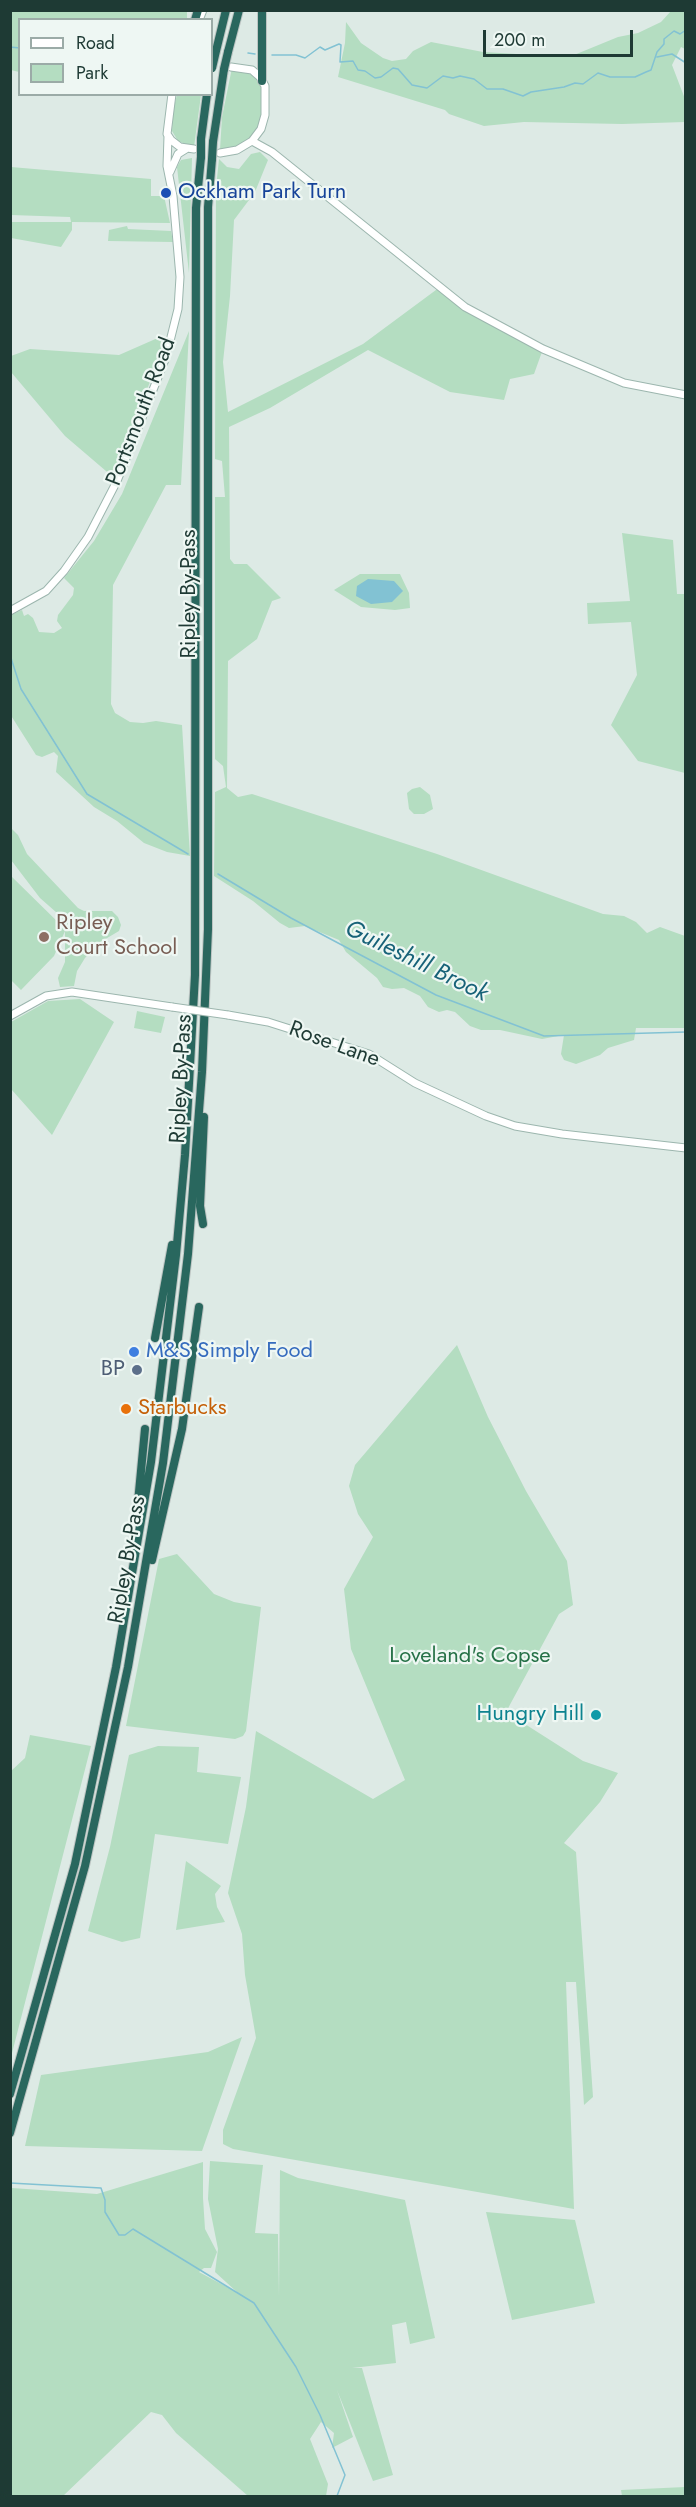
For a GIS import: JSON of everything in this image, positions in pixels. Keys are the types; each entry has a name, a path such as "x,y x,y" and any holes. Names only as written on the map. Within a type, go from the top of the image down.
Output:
{"highway":[{"path":"213,64 226,10"},
{"name":"Ripley By-Pass","path":"10,2133 85,1866 134,1634 163,1463 177,1355 202,1072 208,929 208,207 213,142 228,68 228,52 239,10"},
{"path":"262,10 262,81"},
{"name":"Ripley By-Pass","path":"10,2094 75,1864 123,1630 149,1473 165,1355 185,1155 195,975 196,208 207,96"},
{"path":"202,1072 204,1131 200,1206 203,1224"},
{"path":"154,1338 167,1277 185,1155"},
{"path":"134,1634 182,1429 199,1307"},
{"path":"123,1630 145,1429"}],"main road":[{"path":"220,153 237,150 252,141 261,129 266,108 265,86 252,70 228,68"},
{"name":"Portsmouth Road","path":"10,611 46,591 64,572 88,537 117,481 166,357 175,326 179,295 178,245 167,158 167,124 172,96"},
{"path":"261,129 272,152"},
{"path":"168,136 174,143 190,149 178,154 170,172"},
{"path":"252,141 272,152 465,307 543,349 624,383 686,395"},
{"name":"Rose Lane","path":"10,1016 46,996 72,992 268,1022 369,1054 415,1083 486,1116 515,1126 562,1134 686,1148"}],"green space":[{"path":"187,10 187,18 18,18 18,72 11,70 11,11"},
{"path":"671,11 685,11 685,49 681,47 672,65 685,99 685,122 622,124 524,122 484,126 449,114 445,110 338,77 345,43 346,22 361,43 383,58 392,61 406,59 413,51 431,42 483,52 574,55 618,37 638,33 661,22"},
{"path":"232,68 253,73 258,79 262,91 263,111 259,127 246,142 220,150 222,117"},
{"path":"177,96 201,96 194,147 178,141 172,131 173,110"},
{"path":"260,152 268,160 255,192 234,220 230,296 223,362 228,412 363,344 440,287 543,349 534,374 510,379 504,400 450,392 368,350 270,408 229,427 230,559 234,564 247,564 281,598 272,601 257,639 228,661 227,788 238,797 252,794 437,854 603,914 624,916 636,922 647,933 660,927 685,936 685,1028 636,1028 634,1040 608,1048 600,1055 576,1064 564,1060 561,1054 564,1035 542,1039 500,1030 481,1030 470,1026 455,1012 447,1010 439,1012 428,1007 420,996 404,988 383,987 377,978 346,952 339,940 305,926 289,928 214,876 215,792 226,787 223,766 215,759 215,497 225,497 222,461 215,459 216,188 219,159 227,167 239,169 251,154"},
{"path":"192,158 189,273 177,167 181,160"},
{"path":"11,167 151,179 151,196 164,196 170,223 72,222 72,230 61,247 11,238 11,222 71,222 70,217 11,215"},
{"path":"127,226 128,229 171,231 173,242 108,241 109,230"},
{"path":"189,331 181,485 166,485 113,585 111,704 115,713 130,722 156,721 182,725 190,856 167,852 144,843 117,821 94,807 56,772 58,756 54,752 42,757 36,755 10,714 11,615 22,610 24,616 28,614 33,618 39,632 54,633 62,628 57,621 58,615 73,595 74,588 64,578 94,541 122,494"},
{"path":"160,337 165,338 160,356 113,477 65,436 11,372 11,356 30,349 119,355"},
{"path":"622,533 673,540 677,594 685,594 685,773 638,761 611,725 637,675 631,622 588,624 587,603 630,601"},
{"path":"360,574 400,574 409,593 410,608 395,610 361,607 334,590"},
{"path":"420,787 430,795 433,809 424,814 414,814 409,809 407,793"},
{"path":"11,828 18,835 27,854 78,908 84,911 112,911 118,917 121,925 119,931 97,944 85,958 77,971 74,986 60,987 58,978 65,962 65,931 54,956 21,990 11,980 11,876 65,929 65,920 40,898 11,860"},
{"path":"80,999 114,1022 52,1135 11,1089 11,1022 48,1001"},
{"path":"137,1011 165,1017 161,1033 134,1028"},
{"name":"Loveland's Copse","path":"457,1345 488,1417 526,1491 567,1561 573,1605 559,1614 506,1712 583,1761 618,1773 600,1802 564,1843 576,1852 593,2097 584,2105 576,1982 566,1982 574,2209 233,2149 223,2144 223,2130 256,2038 245,1975 242,1934 228,1893 246,1807 256,1731 373,1799 405,1780 351,1649 344,1589 373,1537 358,1514 349,1486 355,1465"},
{"path":"177,1554 214,1594 234,1602 261,1607 246,1731 243,1736 235,1739 126,1726 159,1559"},
{"path":"30,1735 91,1746 11,2057 11,1771 25,1758"},
{"path":"158,1746 199,1747 197,1772 241,1777 228,1844 155,1834 140,1938 122,1942 88,1931 110,1847 129,1755"},
{"path":"186,1861 221,1886 215,1894 217,1907 225,1922 176,1930"},
{"path":"242,2037 202,2151 25,2146 41,2075 208,2052"},
{"path":"210,2161 263,2165 255,2233 278,2234 279,2297 280,2170 298,2178 405,2200 435,2338 410,2344 406,2322 392,2325 396,2363 352,2368 362,2368 393,2475 373,2481 337,2390 353,2437 332,2448 334,2433 321,2422 310,2439 328,2484 326,2496 248,2496 176,2433 162,2415 151,2412 63,2496 11,2496 12,2188 97,2194 203,2162 205,2229 217,2252 211,2268 204,2268 199,2272 238,2293 215,2272 218,2249 208,2199"},
{"path":"486,2212 575,2220 595,2303 512,2320"},
{"path":"685,2487 685,2496 622,2496 621,2490"}],"water":[{"path":"368,579 394,581 403,591 392,602 371,604 356,596 357,586"}],"waterway":[{"path":"272,55 296,55 305,58 320,47 325,50 339,44 341,45 340,62 353,61 358,70 365,71 375,78 381,77 393,68 398,69 412,85 427,88 443,76 453,78 460,76 474,79 487,89 503,89 523,96 531,92 575,83 583,84 598,73 610,77 635,77 651,70 657,52 664,44 664,39 674,31 680,34 686,30"},
{"path":"10,47 18,48"},
{"path":"248,53 255,54"},
{"path":"657,57 672,54 686,63"},
{"name":"Guileshill Brook","path":"10,655 21,689 87,794 188,854"},
{"name":"Guileshill Brook","path":"218,874 291,918 436,995 544,1036 686,1032"},
{"path":"10,2183 101,2188 105,2200 105,2212 119,2235 125,2235 133,2229 254,2303 296,2367 320,2415 345,2475 337,2496"}],"place":[{"name":"Ockham Park Turn","path":"166,193"},
{"name":"Ripley Court School","path":"44,937"},
{"name":"M&S Simply Food","path":"134,1352"},
{"name":"BP","path":"137,1370"},
{"name":"Starbucks","path":"126,1409"},
{"name":"Hungry Hill","path":"596,1715"}]}
